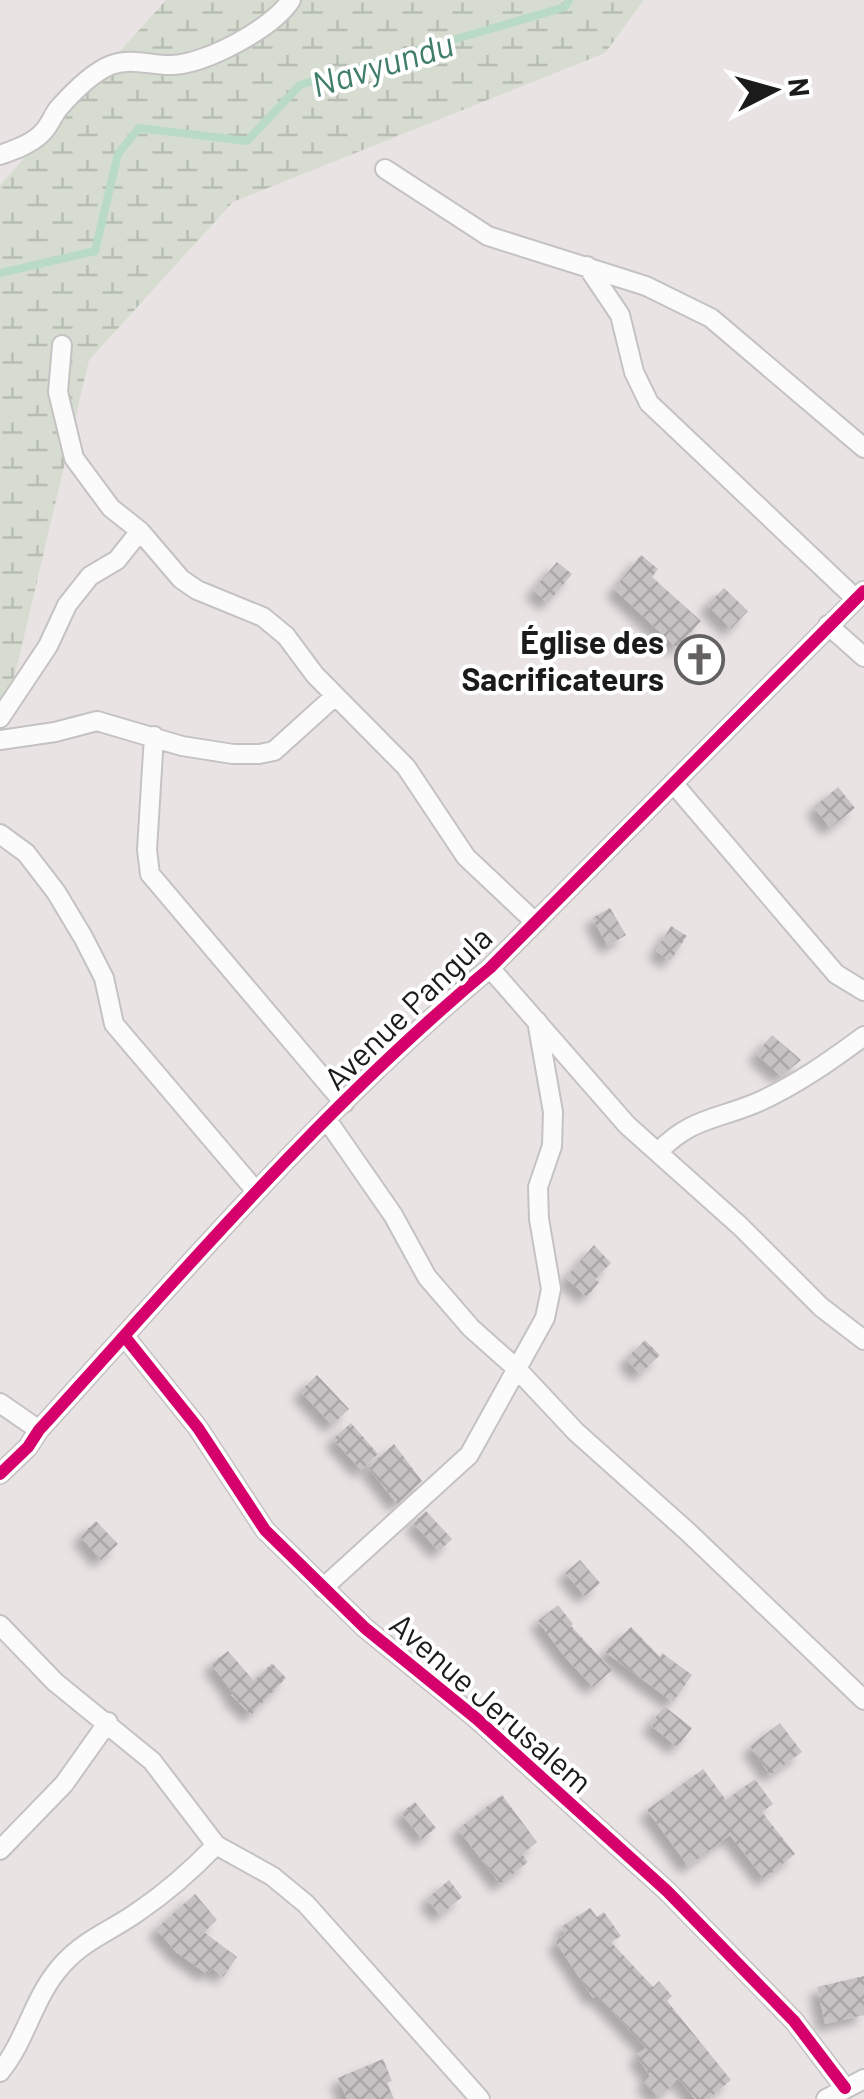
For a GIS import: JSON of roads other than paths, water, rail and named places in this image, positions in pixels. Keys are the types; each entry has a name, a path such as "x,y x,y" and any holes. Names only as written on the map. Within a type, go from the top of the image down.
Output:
{"street":[{"path":"0,154 39,136 82,85 112,65 127,61 186,63 228,47 280,14 291,0"},
{"path":"385,169 488,236 646,286 711,318 864,448"},
{"path":"587,266 620,316 634,372 649,403 860,595"},
{"path":"62,345 58,392 74,458 110,508 140,532 181,578 198,590 264,616 286,636 336,696 406,767 466,857 534,921"},
{"path":"0,718 48,646 66,605 90,576 117,560 140,532"},
{"name":"Avenue Pangula","path":"0,1474 255,1190 437,1012 490,968 860,595"},
{"path":"828,626 864,657"},
{"path":"0,740 56,732 96,720 182,746 233,754 274,751 336,696"},
{"path":"154,736 146,850 150,874 344,1103"},
{"path":"673,783 836,974 864,991"},
{"path":"0,834 26,853 84,937 104,978 114,1024 255,1190"},
{"path":"490,968 628,1125 821,1306 864,1340"},
{"path":"323,1588 469,1455 546,1318 552,1289 539,1220 538,1188 552,1146 554,1112 537,1021"},
{"path":"658,1152 692,1124 754,1104 864,1036"},
{"path":"328,1120 393,1215 427,1277 472,1328 576,1432 688,1532 864,1700"},
{"name":"Avenue Jerusalem","path":"125,1337 198,1428 265,1530 364,1628 476,1719 667,1890 794,2021 845,2088"},
{"path":"0,1403 39,1430"},
{"path":"0,1625 54,1682 108,1722 170,1780 216,1845 272,1876 298,1896 480,2099"},
{"path":"0,1850 64,1784 108,1722"},
{"path":"0,2072 16,2053 42,1989 64,1962 108,1927 155,1900 216,1845"},
{"path":"826,2099 864,2079"}],"waterway":[{"name":"Navyundu","path":"0,273 95,251 118,154 139,128 247,141 300,85 565,7 569,0"}],"place":[{"name":"Église des Sacrificateurs","path":"699,659"}]}
